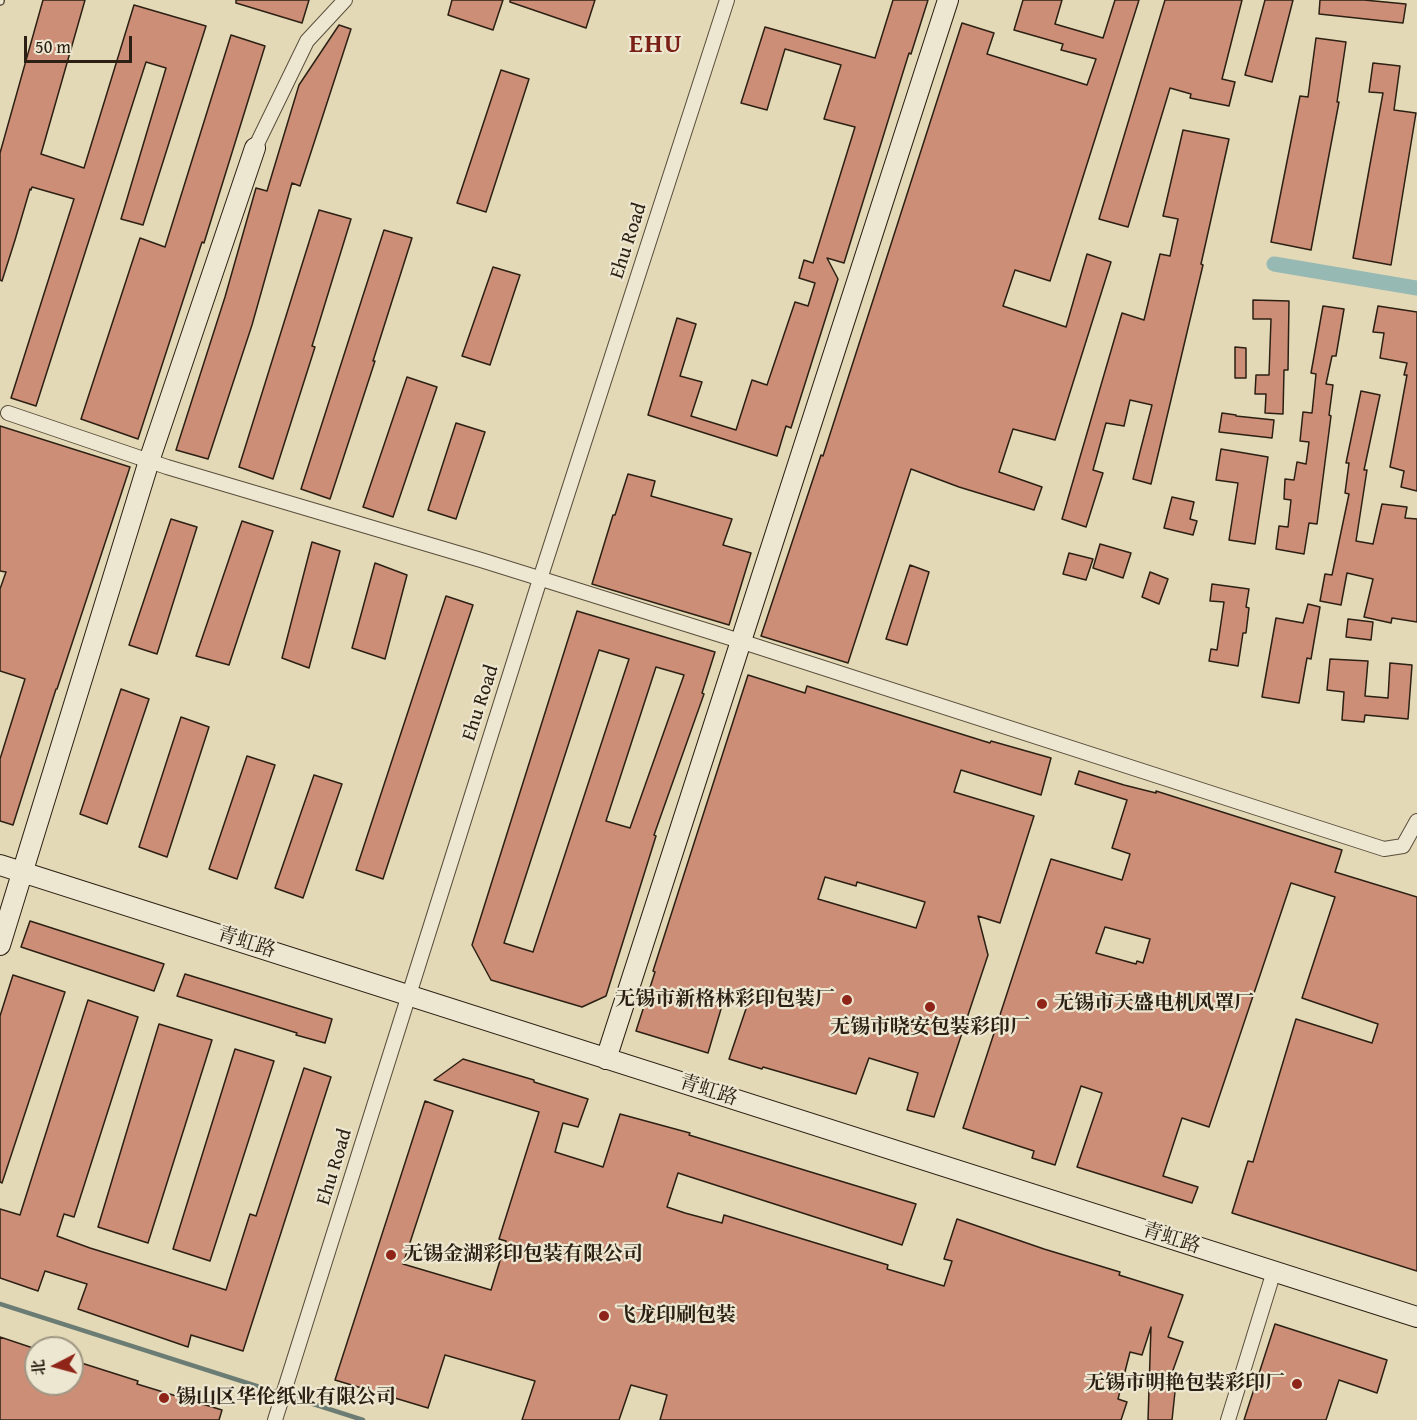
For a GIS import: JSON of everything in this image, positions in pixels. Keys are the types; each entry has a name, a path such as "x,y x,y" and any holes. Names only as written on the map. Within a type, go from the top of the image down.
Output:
{"street":[{"path":"0,945 4,915 23,872 149,461 255,148 308,41 345,0"},
{"name":"Ehu Road","path":"275,1420 540,579 728,0"},
{"path":"606,1059 948,0"},
{"path":"8,413 149,461 740,640 1384,849 1403,846 1417,821"},
{"name":"青虹路","path":"0,865 1417,1317"},
{"path":"1228,1420 1274,1271"}],"building":[{"path":"43,0 85,0 41,154 84,168 134,5 206,26 143,225 121,219 166,68 146,62 36,406 11,398 74,199 32,187 30,189 2,281 0,280 0,153"},
{"path":"236,0 309,0 302,23 236,3"},
{"path":"452,0 503,0 493,30 448,15"},
{"path":"510,0 595,0 586,28 510,2"},
{"path":"893,0 928,0 911,54 909,53 844,263 827,258 838,279 791,428 786,426 777,456 648,415 677,318 696,324 680,376 702,382 691,416 736,430 752,380 767,385 795,302 808,306 815,283 799,278 804,260 813,263 855,127 824,119 841,65 785,49 767,110 741,103 765,27 875,58"},
{"path":"1023,0 1062,0 1055,24 1103,38 1115,0 1139,0 1050,281 1015,270 1003,306 1066,327 1087,254 1111,262 1055,440 1013,429 999,472 1042,487 1034,510 959,487 911,469 848,663 761,636 821,455 823,456 962,23 994,33 987,54 1087,85 1096,59 1061,50 1063,44 1014,30"},
{"path":"1165,0 1242,0 1222,79 1235,82 1229,106 1190,98 1191,94 1170,88 1128,227 1099,219"},
{"path":"1265,0 1293,0 1272,82 1245,75"},
{"path":"1320,0 1364,0 1406,4 1403,23 1319,14"},
{"path":"339,25 351,29 300,186 292,183 252,325 208,459 176,450 225,297 256,188 267,191 299,85"},
{"path":"231,35 265,46 204,243 202,242 138,439 81,419 140,238 165,247"},
{"path":"1316,38 1346,42 1337,102 1339,102 1311,250 1271,242 1300,96 1308,97"},
{"path":"1373,63 1400,66 1394,110 1416,113 1391,265 1353,258 1383,93 1369,92"},
{"path":"501,70 529,79 486,212 457,203"},
{"path":"1183,130 1229,139 1201,264 1203,265 1151,484 1133,479 1152,405 1130,400 1124,426 1106,423 1093,470 1103,473 1086,527 1062,519 1122,313 1144,320 1160,254 1170,256 1178,219 1163,216"},
{"path":"319,210 351,219 312,346 315,347 273,479 239,467"},
{"path":"384,230 412,238 330,499 301,489"},
{"path":"493,267 520,275 490,365 462,356"},
{"path":"1253,300 1289,301 1288,370 1284,370 1283,414 1265,413 1266,394 1255,394 1256,375 1269,375 1271,319 1253,319"},
{"path":"1323,306 1344,309 1336,356 1332,356 1326,384 1333,385 1317,524 1309,523 1304,554 1276,549 1279,526 1288,527 1291,500 1284,499 1285,479 1294,480 1297,462 1306,464 1309,442 1300,441 1303,412 1312,413 1316,374 1311,373"},
{"path":"1378,306 1417,312 1417,491 1401,487 1404,471 1390,467 1407,375 1404,375 1407,363 1380,358 1384,333 1373,332"},
{"path":"1235,347 1246,348 1246,378 1235,378"},
{"path":"407,377 437,387 393,517 363,507"},
{"path":"1361,391 1380,395 1364,470 1367,470 1356,541 1373,544 1382,504 1407,507 1405,518 1417,519 1417,622 1392,618 1391,623 1364,617 1373,579 1347,573 1341,605 1320,601 1325,574 1332,575 1349,494 1345,493 1349,463 1346,463"},
{"path":"1222,413 1274,420 1272,438 1219,432"},
{"path":"456,423 485,432 456,519 428,510"},
{"path":"0,426 130,467 13,825 0,821 0,759 25,679 0,671 0,589 6,572 0,571"},
{"path":"1221,449 1268,457 1255,544 1229,540 1238,483 1216,480"},
{"path":"628,474 655,481 651,496 732,519 723,545 751,553 729,625 592,584"},
{"path":"1172,497 1194,502 1190,519 1197,521 1193,535 1164,528"},
{"path":"171,519 197,527 157,654 129,645"},
{"path":"242,521 273,531 229,665 196,656"},
{"path":"312,542 340,551 309,668 282,658"},
{"path":"1100,544 1131,553 1123,578 1093,568"},
{"path":"1069,553 1093,559 1086,580 1063,574"},
{"path":"375,563 407,575 385,659 352,648"},
{"path":"910,565 929,572 907,645 886,639"},
{"path":"1150,572 1168,579 1159,604 1142,597"},
{"path":"1212,584 1249,589 1246,633 1243,633 1238,666 1209,661 1211,649 1217,650 1224,602 1210,601"},
{"path":"446,596 473,605 383,879 356,870"},
{"path":"1308,604 1320,607 1311,659 1307,658 1299,703 1262,697 1276,618 1303,623"},
{"path":"577,611 715,652 702,693 704,694 654,835 656,836 606,996 582,1007 491,980 472,945","holes":["599,650 629,659 533,952 504,943","656,667 684,675 630,828 606,821"]},
{"path":"1348,619 1373,622 1371,640 1346,637"},
{"path":"1330,659 1368,661 1365,696 1388,698 1390,663 1412,665 1408,719 1365,715 1364,722 1342,720 1344,692 1327,690"},
{"path":"748,675 805,693 807,686 990,743 991,741 1051,758 1041,795 961,770 954,792 1034,816 1000,923 978,916 988,955 934,1117 907,1110 918,1073 869,1058 856,1094 729,1059 749,1000 726,992 708,1053 636,1031 655,972 653,971","holes":["825,877 856,886 857,882 925,902 916,928 818,899"]},
{"path":"121,689 149,699 107,824 80,814"},
{"path":"181,717 209,727 167,857 139,847"},
{"path":"247,756 275,765 237,879 209,869"},
{"path":"1079,771 1124,785 1156,793 1156,791 1342,850 1335,872 1417,897 1417,1271 1232,1213 1248,1161 1253,1162 1296,1019 1372,1043 1378,1024 1302,998 1335,897 1291,883 1209,1127 1182,1118 1163,1176 1198,1187 1192,1203 1077,1167 1102,1093 1081,1086 1055,1165 1032,1158 1034,1151 963,1128 1051,859 1122,880 1130,854 1112,848 1127,800 1075,784","holes":["1105,927 1150,939 1143,963 1137,961 1136,964 1096,953"]},
{"path":"314,775 342,784 303,898 275,888"},
{"path":"30,921 164,964 154,991 21,947"},
{"path":"185,974 332,1019 325,1043 177,996"},
{"path":"13,975 65,992 2,1183 0,1182 0,1016"},
{"path":"88,1000 138,1017 74,1217 64,1214 57,1236 90,1248 226,1290 250,1214 256,1216 304,1068 331,1077 243,1351 191,1335 188,1347 78,1309 87,1284 45,1271 38,1291 0,1278 0,1209 20,1215"},
{"path":"159,1024 212,1040 148,1243 98,1227"},
{"path":"235,1049 274,1061 210,1261 173,1249"},
{"path":"463,1059 588,1099 578,1127 563,1123 555,1152 603,1167 620,1114 690,1133 689,1135 916,1204 902,1245 678,1173 667,1207 685,1213 722,1223 724,1215 888,1265 887,1269 944,1286 952,1261 944,1259 957,1219 1183,1295 1168,1337 1183,1342 1172,1373 1177,1373 1172,1420 1148,1420 1151,1327 1142,1355 1130,1352 1118,1399 1127,1402 1121,1420 660,1420 667,1395 631,1385 619,1420 522,1420 535,1381 445,1355 428,1408 335,1380 425,1101 453,1111 403,1264 491,1290 506,1241 499,1239 539,1112 434,1080"},
{"name":"无锡市明艳包装彩印厂","path":"1275,1324 1387,1360 1377,1393 1339,1380 1326,1420 1244,1420"},
{"path":"0,1337 24,1345 24,1396 84,1396 84,1364 138,1381 137,1384 222,1410 219,1420 0,1420"}],"waterway":[{"path":"1274,264 1417,288"},
{"path":"0,1304 363,1420"}],"place":[{"name":"无锡市新格林彩印包装厂","path":"847,1000"},
{"name":"无锡市天盛电机风罩厂","path":"1042,1004"},
{"name":"无锡市晓安包装彩印厂","path":"930,1007"},
{"name":"无锡金湖彩印包装有限公司","path":"391,1255"},
{"name":"飞龙印刷包装","path":"604,1316"},
{"name":"无锡市明艳包装彩印厂","path":"1297,1384"},
{"name":"锡山区华伦纸业有限公司","path":"164,1398"}],"district":[{"name":"EHU","path":"656,45"}]}
